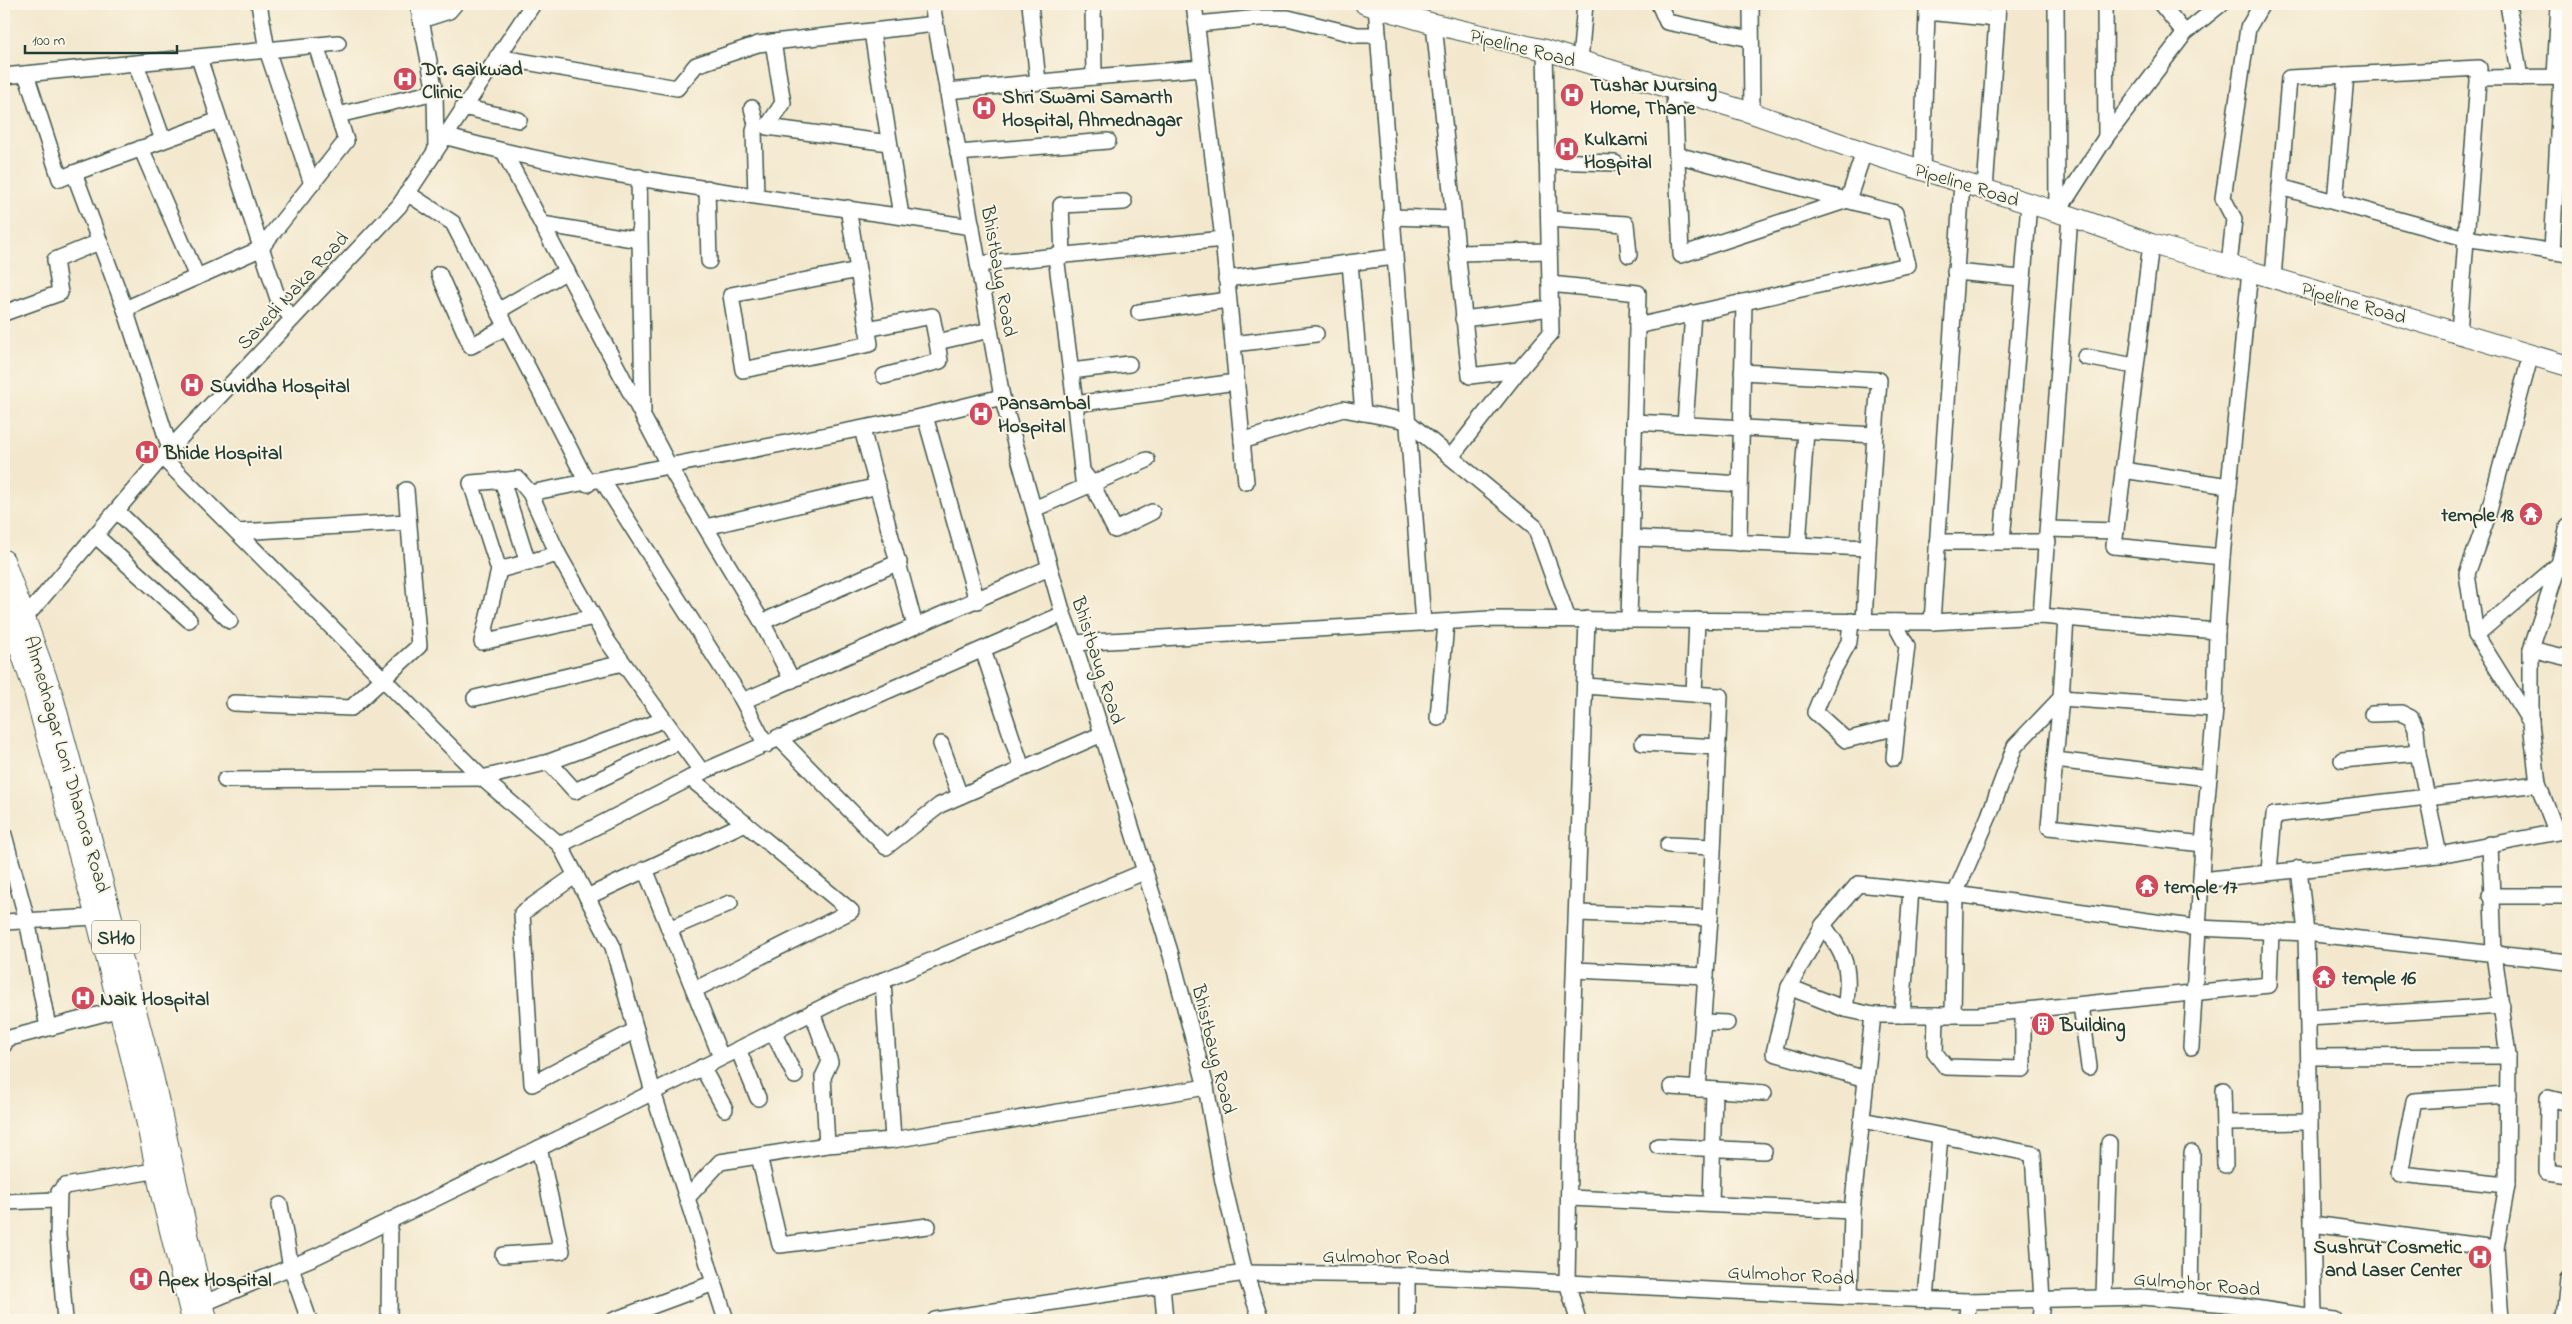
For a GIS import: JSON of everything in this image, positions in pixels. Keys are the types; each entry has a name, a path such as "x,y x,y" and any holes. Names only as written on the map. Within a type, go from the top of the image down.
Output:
{"main road":[{"name":"Pipeline Road","path":"1368,5 1434,24 1545,50 1752,113 1864,152 2064,214 2151,244 2459,332 2568,366"},
{"name":"Ahmednagar Loni Dhanora Road","path":"4,560 40,709 96,917 127,1007"},
{"name":"Ahmednagar Loni Dhanora Road","path":"4,601 21,624 68,748 127,1007 143,1105 163,1169 198,1314"}],"street":[{"path":"259,4 267,50 312,184"},
{"path":"418,4 434,92 436,151"},
{"path":"421,20 449,11 455,4"},
{"name":"Savedi Naka Road","path":"21,624 166,453 398,206 533,4"},
{"name":"Bhistbaug Road","path":"932,4 1002,397 1063,614 1074,643 1171,955 1206,1087 1223,1182 1245,1273 1260,1320"},
{"path":"1030,4 1038,82"},
{"path":"1092,4 1094,76"},
{"path":"1194,4 1223,239 1246,482"},
{"path":"1580,61 1585,4"},
{"path":"1659,4 1667,22 1751,39"},
{"path":"1751,4 1752,113"},
{"path":"2042,616 2048,535 2064,214 2056,4"},
{"path":"2105,4 2106,137"},
{"path":"2162,4 2185,33"},
{"path":"2064,214 2106,137 2185,33 2221,4"},
{"path":"2229,265 2234,219 2223,198 2224,188 2248,28 2262,4"},
{"path":"2508,4 2520,78"},
{"path":"2552,252 2562,172 2559,4"},
{"path":"1368,5 1378,35 1423,623"},
{"path":"1922,170 1927,12 1997,11 1985,190"},
{"path":"1197,24 1259,18 1288,18 1357,35 1378,35"},
{"path":"497,57 677,88 696,66 758,44 935,24"},
{"path":"1434,24 1470,376 1519,370"},
{"path":"872,32 901,216"},
{"path":"756,195 754,131 783,104 773,42"},
{"path":"4,76 338,43"},
{"path":"125,309 260,249 346,141 316,45"},
{"path":"1451,457 1519,370 1551,333 1545,50"},
{"path":"199,58 260,249 280,305 293,318"},
{"path":"136,64 163,140"},
{"path":"947,91 1094,76 1202,68"},
{"path":"2273,278 2289,78 2478,68 2459,332"},
{"path":"26,74 60,179 219,120"},
{"path":"2335,202 2346,75"},
{"path":"2478,78 2561,77"},
{"path":"1674,89 1681,255 1848,200"},
{"path":"338,115 434,92"},
{"path":"463,108 519,120"},
{"path":"752,108 761,125"},
{"path":"761,125 889,143"},
{"path":"444,136 504,152 639,178 972,227"},
{"path":"958,153 1108,141"},
{"path":"141,148 197,277"},
{"path":"504,152 669,466 762,622 792,680"},
{"path":"1848,200 1864,152"},
{"path":"1637,326 1908,264 1895,213 1676,155"},
{"path":"1547,161 1615,163"},
{"path":"74,173 125,309 166,453 238,532 382,679 482,778 560,845 613,947 653,1092 726,1320"},
{"path":"639,178 643,414"},
{"path":"1932,622 1962,183"},
{"path":"2280,187 2465,238 2568,254"},
{"path":"707,188 709,261"},
{"path":"408,193 453,223 506,328 595,482 772,741 886,847 940,805 1102,734"},
{"path":"1124,202 1061,205 1059,256 1082,471 1088,486 1115,530 1152,512"},
{"path":"2002,542 2021,278 2029,203"},
{"path":"848,208 870,344 742,370 731,295 858,270"},
{"path":"1391,217 1453,219"},
{"path":"1549,220 1626,224 1629,255"},
{"path":"542,224 640,240"},
{"path":"978,264 1223,239"},
{"path":"4,313 60,293 55,260 99,242"},
{"path":"2151,244 2114,546 2222,557"},
{"path":"1457,253 1549,251"},
{"path":"1226,279 1394,257"},
{"path":"1350,263 1363,413"},
{"path":"498,311 567,271"},
{"path":"2191,1047 2203,844 2215,709 2216,630 2250,271"},
{"path":"1955,272 2021,278"},
{"path":"438,274 471,346 506,328"},
{"path":"1550,284 1638,294 1629,620"},
{"path":"1139,312 1228,300"},
{"path":"1739,543 1744,302"},
{"path":"1464,319 1551,308"},
{"path":"1686,425 1693,313"},
{"path":"867,329 932,316 940,361 884,376"},
{"path":"937,342 990,330"},
{"path":"1233,344 1316,334"},
{"path":"2531,354 2487,518 2467,574 2476,635 2531,723"},
{"path":"2085,356 2135,366"},
{"path":"1071,371 1129,364"},
{"path":"1742,372 1879,380 1868,548 1858,621 1849,642 1830,676 1815,712 1846,740 1897,727"},
{"path":"1075,404 1236,382"},
{"path":"530,493 595,482 862,429 1002,397"},
{"path":"1242,441 1343,409 1407,421 1535,527 1568,619"},
{"path":"925,416 977,601"},
{"path":"1634,422 1875,435"},
{"path":"862,429 915,626"},
{"path":"1798,545 1806,431"},
{"path":"1034,509 1148,460"},
{"path":"2123,470 2229,486"},
{"path":"1633,478 1740,484"},
{"path":"594,616 482,642 499,570 471,482 518,479 530,493 558,554 594,616 623,664 680,741 696,775 745,823 851,911 694,990"},
{"path":"502,480 528,563"},
{"path":"706,527 878,486"},
{"path":"234,703 351,708 419,646 406,490"},
{"path":"117,511 230,621"},
{"path":"238,532 408,522"},
{"path":"2201,880 2269,871 2439,854 2562,830 2538,784 2531,723 2531,649 2564,565 2568,526"},
{"path":"1937,542 2002,542 2048,535 2116,531"},
{"path":"96,536 189,620"},
{"path":"1631,538 1868,548"},
{"path":"499,570 558,554"},
{"path":"762,622 899,562"},
{"path":"2476,635 2564,565"},
{"path":"743,701 1050,568"},
{"path":"560,845 696,775 1063,614"},
{"path":"1074,643 1490,619 1932,622 2042,616 2216,630"},
{"path":"2066,618 2061,698 2049,827 2203,844"},
{"path":"1578,1320 1567,1282 1587,619"},
{"path":"1694,694 1697,620"},
{"path":"1438,718 1446,622"},
{"path":"1894,622 1907,646 1894,758"},
{"path":"2531,649 2568,658"},
{"path":"983,650 1022,768"},
{"path":"475,698 623,664"},
{"path":"1585,686 1720,696 1714,847 1698,1089"},
{"path":"2061,698 2215,709"},
{"path":"1953,1015 1955,894 1989,816 2015,746 2061,698"},
{"path":"2372,714 2401,713 2411,718 2416,729 2418,753 2439,854"},
{"path":"225,780 482,778 549,762 663,720"},
{"path":"549,762 574,791 680,741"},
{"path":"1643,743 1718,747"},
{"path":"941,744 960,796"},
{"path":"2342,760 2418,753"},
{"path":"2055,760 2208,778"},
{"path":"2269,871 2274,815 2538,784"},
{"path":"587,897 745,823"},
{"path":"4,834 27,920 48,1027"},
{"path":"2490,844 2490,896 2493,913 2494,954 2508,1056 2507,1186 2496,1248 2501,1320"},
{"path":"1668,845 1714,847"},
{"path":"2299,868 2306,933 2314,1317"},
{"path":"645,869 721,1057"},
{"path":"198,1314 653,1092 812,1012 883,980 1144,872"},
{"path":"576,875 522,913 532,1084 636,1030"},
{"path":"1866,1078 1774,1053 1789,986 1823,926 1858,884 1955,894 2198,928 2306,933 2568,962"},
{"path":"1902,1015 1911,889"},
{"path":"2490,896 2568,896"},
{"path":"669,928 730,903"},
{"path":"1578,912 1710,918"},
{"path":"4,922 96,917"},
{"path":"1823,926 1837,944 1848,970 1845,1009"},
{"path":"1789,986 1845,1009 1873,1015 1978,1016 2269,985 2271,931"},
{"path":"1575,970 1706,976"},
{"path":"883,980 893,1140"},
{"path":"2081,1005 2089,1067"},
{"path":"2308,1018 2502,1006"},
{"path":"5,1041 48,1027 127,1007"},
{"path":"1936,1015 1934,1053 1946,1067 2023,1069 2023,1011"},
{"path":"812,1012 830,1062 823,1077 827,1145"},
{"path":"1850,1297 1852,1211 1873,1015"},
{"path":"1703,1022 1727,1023"},
{"path":"773,1032 795,1076"},
{"path":"738,1049 758,1098"},
{"path":"2309,1057 2508,1056"},
{"path":"702,1067 725,1109"},
{"path":"687,1198 720,1162 827,1145 893,1140 1206,1087"},
{"path":"1671,1087 1764,1093"},
{"path":"1711,1204 1714,1090"},
{"path":"2223,1090 2226,1123 2225,1165"},
{"path":"2507,1186 2400,1174 2414,1101 2508,1095"},
{"path":"2568,1103 2548,1098 2547,1172 2568,1175"},
{"path":"1862,1120 2033,1154 2042,1300 2040,1320"},
{"path":"2226,1123 2310,1122"},
{"path":"1926,1299 1940,1136"},
{"path":"2104,1296 2109,1143"},
{"path":"1658,1146 1764,1151"},
{"path":"503,1255 562,1251 539,1148"},
{"path":"2190,1300 2192,1153"},
{"path":"759,1156 780,1245 928,1226"},
{"path":"65,1320 58,1192 65,1186 163,1169"},
{"path":"1570,1198 1852,1211"},
{"path":"4,1202 57,1200"},
{"path":"280,1205 291,1268 309,1320"},
{"path":"389,1320 390,1220"},
{"path":"2312,1224 2496,1248"},
{"name":"Gulmohor Road","path":"935,1320 963,1318 1245,1273 1407,1275 1968,1301 2042,1300 2104,1296 2190,1300 2331,1320"},
{"path":"1407,1275 1407,1320"},
{"path":"2564,1320 2568,1278"},
{"path":"614,1320 714,1283"},
{"path":"1162,1286 1166,1320"},
{"path":"1968,1301 1968,1320"}],"place":[{"name":"Dr. Gaikwad Clinic","path":"405,79"},
{"name":"Tushar Nursing Home, Thane","path":"1572,95"},
{"name":"Shri Swami Samarth Hospital, Ahmednagar","path":"984,108"},
{"name":"Kulkarni Hospital","path":"1567,149"},
{"name":"Suvidha Hospital","path":"192,385"},
{"name":"Pansambal Hospital","path":"981,414"},
{"name":"Bhide Hospital","path":"147,452"},
{"name":"temple 18","path":"2531,514"},
{"name":"temple 17","path":"2147,886"},
{"name":"temple 16","path":"2324,977"},
{"name":"Naik Hospital","path":"83,998"},
{"name":"Building","path":"2043,1024"},
{"name":"Sushrut Cosmetic and Laser Center","path":"2480,1257"},
{"name":"Apex Hospital","path":"141,1279"}]}
